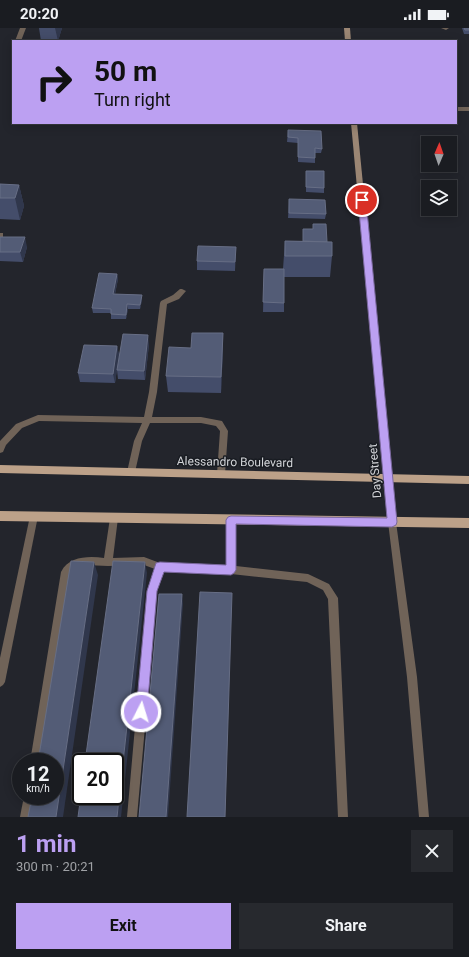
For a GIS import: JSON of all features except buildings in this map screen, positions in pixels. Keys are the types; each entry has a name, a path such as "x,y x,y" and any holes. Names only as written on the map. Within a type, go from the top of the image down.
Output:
{"main road":[{"path":"347,28 348,40"},
{"name":"Day Street","path":"354,124 392,522"},
{"name":"Alessandro Boulevard","path":"0,469 469,480"},
{"path":"0,516 469,523"}],"street":[{"path":"18,40 23,28"},
{"path":"457,109 469,109"},
{"path":"131,472 138,441 147,420 153,392 164,303 176,297 182,291"},
{"path":"0,450 3,443 19,426 38,418 201,420 219,423 224,431 221,474"},
{"path":"0,682 34,516"},
{"path":"108,562 114,518"},
{"path":"231,520 231,570"},
{"name":"Day Street","path":"392,522 412,678 424,817"},
{"path":"36,753 66,572 72,565 80,561 144,561 160,567 231,570 308,578 326,587 333,598 343,817"},
{"path":"132,817 152,591 160,567"},
{"path":"25,817 27,805"}],"route":[{"path":"141,712 152,591 160,567 231,570 231,520 392,522 362,200"}]}
